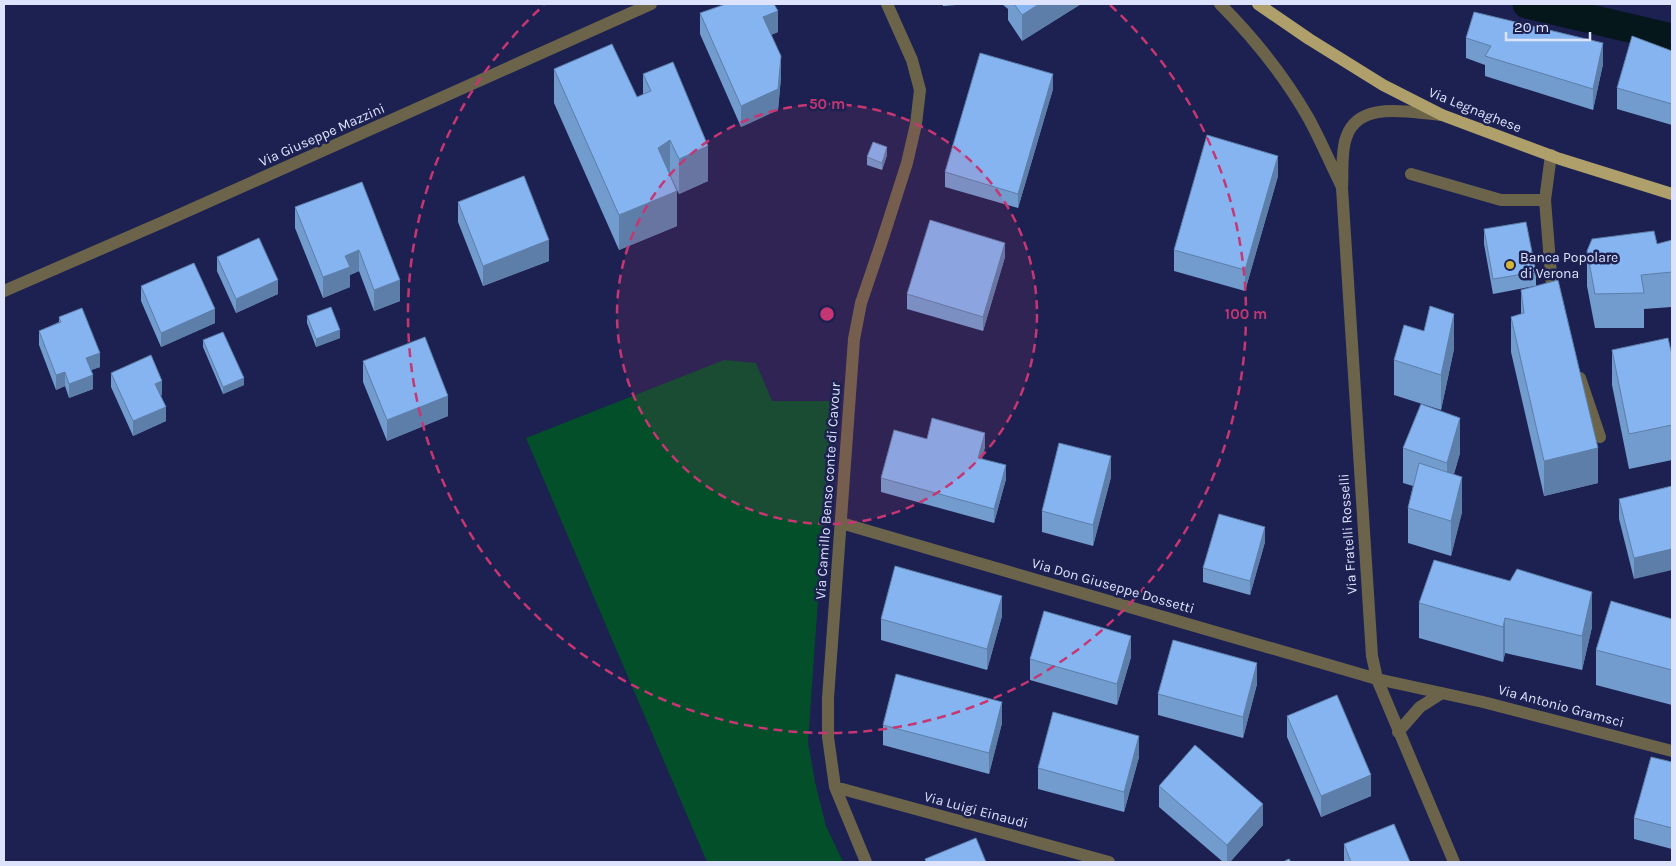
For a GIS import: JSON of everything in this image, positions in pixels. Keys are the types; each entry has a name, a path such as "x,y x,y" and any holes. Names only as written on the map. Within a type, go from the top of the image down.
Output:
{"main road":[{"name":"Via Legnaghese","path":"1258,4 1309,39 1383,85 1442,115 1550,155 1672,194"}],"street":[{"name":"Via Giuseppe Mazzini","path":"4,292 651,4"},
{"name":"Via Camillo Benso conte di Cavour","path":"866,862 835,787 828,737 828,698 854,339 861,303 907,163 916,124 920,90 912,60 887,4"},
{"name":"Via Fratelli Rosselli","path":"1220,4 1262,50 1285,81 1309,120 1342,188"},
{"name":"Via Fratelli Rosselli","path":"1442,115 1386,111 1370,113 1358,119 1350,129 1345,140 1342,188 1371,647 1377,679 1454,862"},
{"path":"1550,155 1545,200 1552,287 1558,306"},
{"path":"1411,174 1501,200 1545,200"},
{"path":"1576,363 1600,437"},
{"name":"Via Don Giuseppe Dossetti","path":"841,523 1377,679"},
{"name":"Via Antonio Gramsci","path":"1377,679 1483,702 1672,751"},
{"path":"1398,732 1420,707 1442,693"},
{"name":"Via Luigi Einaudi","path":"835,787 1109,862"}],"green space":[{"path":"724,360 756,363 772,401 832,401 808,742 815,782 826,826 843,862 707,862 526,438"}],"building":[{"path":"726,4 774,4 778,11 763,17 781,56 778,89 741,106 700,13"},
{"path":"1014,4 1039,4 1022,15"},
{"path":"1474,12 1603,43 1593,89 1485,56 1491,46 1466,38"},
{"path":"1632,36 1672,51 1672,104 1617,88"},
{"path":"612,44 637,97 651,91 643,74 673,62 708,146 679,159 670,140 658,148 677,191 619,215 554,69"},
{"path":"980,53 1053,74 1018,194 945,172"},
{"path":"1207,135 1278,156 1245,270 1174,250"},
{"path":"873,142 887,147 882,163 867,157"},
{"path":"524,176 549,240 483,266 458,202"},
{"path":"362,182 400,280 374,290 359,250 345,256 350,267 323,277 295,207"},
{"path":"930,220 1005,243 983,317 907,294"},
{"name":"Banca Popolare di Verona","path":"1526,222 1536,272 1493,279 1484,229"},
{"path":"1654,231 1657,244 1672,240 1672,272 1641,275 1644,293 1595,294 1587,251 1592,239"},
{"path":"259,238 278,280 236,299 217,257"},
{"path":"194,263 215,309 161,333 141,286"},
{"path":"1558,280 1598,448 1544,461 1511,317 1524,313 1521,290"},
{"path":"1430,306 1454,314 1441,375 1394,360 1404,325 1424,331"},
{"path":"331,307 340,330 316,339 307,316"},
{"path":"82,308 100,353 86,358 93,375 69,384 65,372 56,375 39,331 61,322 59,317"},
{"path":"223,332 244,378 223,387 203,340"},
{"path":"425,337 448,396 387,420 363,361"},
{"path":"1668,338 1672,355 1672,425 1629,434 1612,350"},
{"path":"151,355 162,381 155,384 166,407 133,421 111,373"},
{"path":"1421,404 1460,418 1447,463 1403,448"},
{"path":"932,418 985,433 978,458 1006,465 994,509 881,478 894,430 927,439"},
{"path":"1059,443 1111,456 1093,525 1042,511"},
{"path":"1419,463 1462,477 1451,521 1408,508"},
{"path":"1672,486 1672,549 1634,558 1619,499"},
{"path":"1219,514 1265,527 1250,581 1203,568"},
{"path":"1434,560 1510,581 1517,569 1592,592 1582,636 1505,618 1503,627 1419,603"},
{"path":"895,566 1002,596 987,649 881,619"},
{"path":"1611,601 1672,619 1672,670 1596,650"},
{"path":"1044,611 1131,636 1117,684 1030,659"},
{"path":"1173,640 1257,663 1243,717 1158,694"},
{"path":"896,674 1002,702 989,753 883,725"},
{"path":"1337,695 1371,775 1321,796 1287,716"},
{"path":"1053,712 1139,736 1124,792 1038,768"},
{"path":"1195,745 1263,804 1227,845 1159,786"},
{"path":"1651,757 1672,762 1672,828 1634,818"},
{"path":"1394,824 1410,862 1351,862 1344,844"},
{"path":"976,838 986,862 926,862 925,859"}],"waterway":[{"path":"1527,4 1672,38"}],"place":[{"name":"Banca Popolare di Verona","path":"1510,265"}]}
